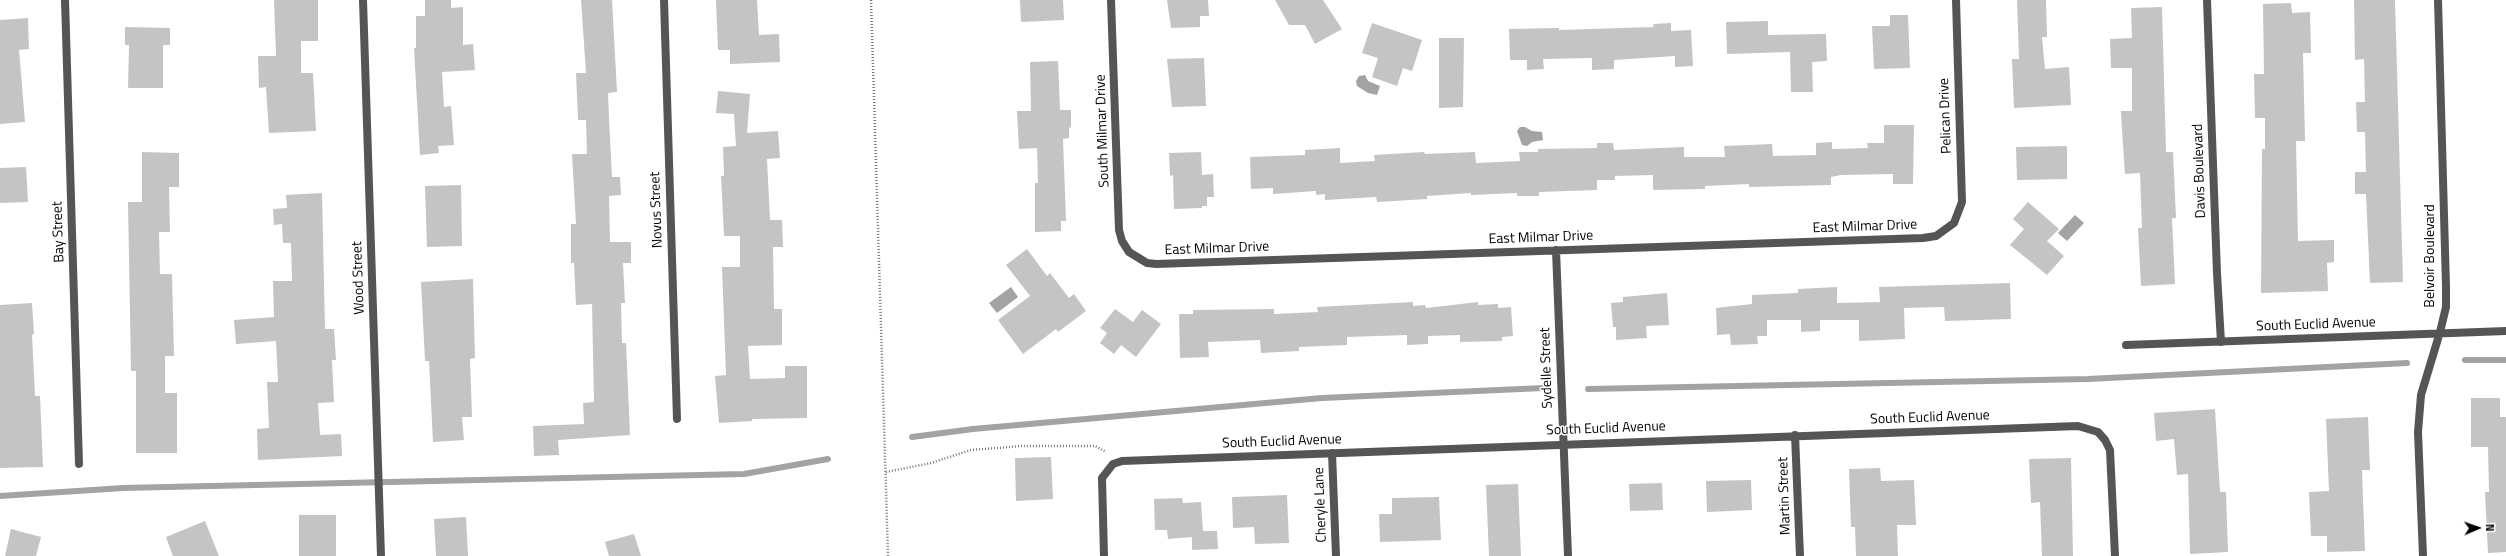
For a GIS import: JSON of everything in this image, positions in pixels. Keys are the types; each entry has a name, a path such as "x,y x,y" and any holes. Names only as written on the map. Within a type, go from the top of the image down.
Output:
{"street":[{"name":"Bay Street","path":"65,0 79,464"},
{"name":"Wood Street","path":"362,0 381,556"},
{"name":"Novus Street","path":"664,0 677,419"},
{"name":"South Milmar Drive","path":"1112,0 1119,230 1122,241 1134,256"},
{"name":"Pelican Drive","path":"1949,228 1958,215 1962,202 1956,0"},
{"name":"Davis Boulevard","path":"2207,0 2216,273 2221,342"},
{"name":"Belvoir Boulevard","path":"2423,556 2418,432 2422,395 2446,307 2438,0"},
{"name":"East Milmar Drive","path":"1134,256 1156,264 1923,238 1936,236 1949,228"},
{"name":"Sydelle Street","path":"1556,250 1568,556"},
{"name":"South Euclid Avenue","path":"2126,345 2440,332 2506,331"},
{"name":"South Euclid Avenue","path":"1122,461 1796,435 2078,426 2098,432 2106,440 2111,456 2115,556"},
{"name":"Martin Street","path":"1796,435 1800,556"},
{"name":"Cheryle Lane","path":"1332,453 1336,556"},
{"path":"1104,556 1101,487 1102,478 1113,464 1122,461"}],"path":[{"path":"871,0 888,556"},
{"path":"886,472 931,463 971,450 1022,446 1095,446 1122,461"}],"shaded area":[{"path":"1365,75 1368,81 1380,86 1377,95 1368,93 1357,86 1356,81 1359,76"},
{"path":"1520,127 1525,127 1532,131 1542,132 1543,140 1532,142 1527,146 1522,145 1517,131"},
{"path":"2075,215 2084,223 2067,241 2058,233"},
{"path":"1011,287 1018,297 997,313 989,303"}],"building":[{"path":"274,0 318,0 318,41 301,41 301,73 313,73 316,131 269,133 266,87 259,88 258,56 276,56"},
{"path":"425,0 451,0 451,8 463,7 463,45 473,44 475,70 442,72 444,107 451,106 454,145 438,146 439,153 420,155 414,48 416,48 416,16 425,16"},
{"path":"581,0 612,0 617,92 608,93 609,118 612,177 620,177 621,195 609,196 610,242 631,242 631,263 623,263 625,303 621,303 622,343 626,343 630,435 558,440 559,455 534,456 533,426 584,424 583,403 594,402 592,304 576,305 574,263 571,263 571,224 576,224 572,154 587,154 586,120 578,120 576,73 586,73"},
{"path":"716,0 757,0 759,35 779,34 780,62 730,64 730,50 718,50"},
{"path":"1020,0 1063,0 1064,20 1021,22"},
{"path":"1167,0 1208,0 1209,16 1200,16 1200,27 1171,28"},
{"path":"1275,0 1323,0 1342,29 1315,44 1305,25 1289,25"},
{"path":"2017,0 2046,0 2047,37 2042,37 2045,69 2069,67 2071,105 2014,108 2012,59 2019,59"},
{"path":"2354,0 2395,0 2403,282 2370,283 2366,194 2355,194 2355,172 2366,172 2365,132 2357,132 2356,102 2365,102 2364,59 2355,60"},
{"path":"2291,3 2292,13 2310,12 2311,53 2303,53 2305,141 2296,141 2298,241 2334,240 2334,262 2327,263 2328,291 2261,293 2262,149 2265,149 2265,118 2255,118 2254,74 2264,74 2263,4"},
{"path":"2162,7 2166,152 2173,152 2176,218 2172,218 2175,284 2141,286 2138,228 2142,228 2140,173 2125,174 2121,111 2132,111 2132,68 2111,68 2110,39 2132,38 2131,8"},
{"path":"1890,15 1908,15 1910,68 1874,69 1872,26 1890,26"},
{"path":"28,18 29,49 19,50 25,122 0,124 0,20"},
{"path":"1768,21 1768,35 1826,34 1827,61 1812,62 1813,92 1791,92 1790,52 1727,54 1726,22"},
{"path":"1372,23 1422,40 1412,71 1403,68 1397,86 1372,77 1378,58 1362,53"},
{"path":"1671,23 1671,31 1691,30 1693,66 1675,67 1675,56 1614,60 1614,69 1592,70 1592,58 1543,59 1544,69 1527,70 1527,60 1510,60 1509,29 1559,28 1559,30 1654,27 1653,24"},
{"path":"125,27 170,28 170,45 163,45 163,88 128,88 129,45 125,45"},
{"path":"1439,38 1464,38 1463,107 1439,108"},
{"path":"1204,58 1206,106 1172,107 1167,59"},
{"path":"1058,61 1060,110 1071,110 1071,128 1069,127 1069,138 1063,139 1066,221 1061,221 1061,231 1035,232 1035,183 1038,183 1037,148 1019,149 1017,111 1031,111 1030,62"},
{"path":"718,91 750,94 747,133 778,131 780,158 767,159 770,220 782,220 783,247 773,247 774,309 782,309 782,345 748,346 750,379 785,378 785,366 807,366 807,418 752,419 752,421 719,423 715,376 726,375 722,267 740,267 740,236 724,236 721,176 724,176 723,147 736,146 734,114 716,113"},
{"path":"1884,125 1914,125 1913,184 1893,184 1893,174 1841,175 1831,177 1831,185 1749,187 1749,184 1705,186 1705,189 1653,190 1653,175 1615,176 1615,180 1597,180 1597,190 1539,192 1539,196 1517,196 1517,193 1471,195 1471,193 1427,196 1427,199 1377,202 1376,197 1325,200 1325,194 1316,195 1316,191 1273,194 1273,188 1251,189 1250,157 1305,155 1305,150 1340,148 1340,163 1375,161 1374,155 1424,152 1425,154 1475,152 1476,163 1520,161 1519,152 1538,152 1538,149 1597,148 1597,143 1613,143 1614,150 1684,147 1684,157 1725,157 1724,146 1772,144 1773,156 1816,155 1816,143 1832,142 1832,149 1868,148 1867,143 1884,143"},
{"path":"2067,146 2067,179 2017,180 2016,147"},
{"path":"142,152 179,153 179,187 169,187 170,232 159,232 160,274 172,274 174,356 165,356 165,393 177,393 177,453 136,453 136,371 131,371 128,202 142,202"},
{"path":"1201,152 1202,175 1213,174 1214,197 1207,197 1207,206 1202,206 1202,208 1174,209 1173,175 1170,176 1169,153"},
{"path":"26,167 28,202 0,203 0,168"},
{"path":"461,185 462,246 427,247 425,186"},
{"path":"322,193 325,329 334,329 336,360 332,360 334,402 318,403 320,435 341,434 342,456 258,460 257,429 269,428 267,382 278,382 276,341 236,344 234,320 274,317 273,281 292,281 291,243 283,243 282,224 274,225 273,209 287,208 286,195"},
{"path":"2028,202 2059,229 2047,241 2064,256 2047,275 2010,245 2024,229 2013,219"},
{"path":"1027,249 1047,276 1050,273 1069,298 1074,294 1086,311 1058,332 1056,329 1023,354 998,320 1030,296 1006,265"},
{"path":"473,279 475,358 470,359 472,417 462,417 464,440 433,442 429,361 425,361 421,282"},
{"path":"2010,283 2011,319 1945,321 1944,307 1904,308 1905,339 1859,341 1859,320 1820,320 1820,331 1801,332 1801,320 1767,320 1767,336 1757,336 1758,344 1731,345 1730,334 1717,335 1716,308 1752,304 1752,295 1798,293 1798,289 1837,287 1837,303 1880,302 1879,287"},
{"path":"1667,293 1669,325 1646,326 1647,338 1616,340 1616,327 1613,327 1611,303 1623,302 1623,297"},
{"path":"1413,302 1413,306 1425,305 1426,308 1478,302 1478,305 1498,304 1498,308 1511,307 1513,336 1502,337 1502,341 1460,342 1460,335 1428,336 1428,344 1407,345 1407,335 1347,337 1347,345 1299,347 1299,351 1261,353 1260,340 1208,342 1209,357 1180,358 1179,314 1193,314 1193,310 1274,309 1274,314 1318,312 1317,307"},
{"path":"32,303 35,396 40,396 43,467 0,468 0,305"},
{"path":"1115,309 1133,322 1142,310 1161,324 1136,357 1121,345 1114,354 1100,343 1107,333 1100,328"},
{"path":"2471,398 2500,398 2500,417 2506,417 2506,552 2488,553 2485,492 2489,492 2488,447 2471,447"},
{"path":"2215,409 2220,492 2226,492 2228,552 2190,554 2188,474 2177,475 2174,439 2156,441 2154,413"},
{"path":"2368,417 2370,470 2362,470 2365,551 2327,552 2327,536 2311,536 2309,492 2329,491 2326,419"},
{"path":"1051,457 1053,499 1016,501 1015,458"},
{"path":"2071,458 2073,556 2042,556 2040,502 2031,503 2029,459"},
{"path":"1880,468 1881,481 1914,480 1916,525 1897,525 1898,556 1856,556 1855,527 1851,527 1849,469"},
{"path":"1751,480 1752,510 1707,512 1706,481"},
{"path":"1662,483 1663,510 1630,511 1629,484"},
{"path":"1518,484 1521,556 1489,556 1486,485"},
{"path":"1287,495 1289,543 1255,544 1254,527 1233,528 1232,497"},
{"path":"1439,497 1441,540 1380,542 1379,514 1392,514 1392,498"},
{"path":"1182,498 1183,503 1201,502 1203,531 1217,531 1218,549 1192,550 1192,537 1168,539 1167,530 1155,530 1154,499"},
{"path":"299,515 336,515 336,556 299,556"},
{"path":"466,517 468,556 436,556 434,519"},
{"path":"205,521 219,556 173,556 166,537"},
{"path":"11,529 41,537 36,556 5,556"},
{"path":"634,534 641,556 609,556 605,542"}],"waterway":[{"path":"2465,360 2506,360"},
{"path":"1588,389 2088,379 2407,363"},
{"path":"912,437 973,429 1322,398 1543,388"},
{"path":"0,496 123,488 744,474 828,459"}]}
